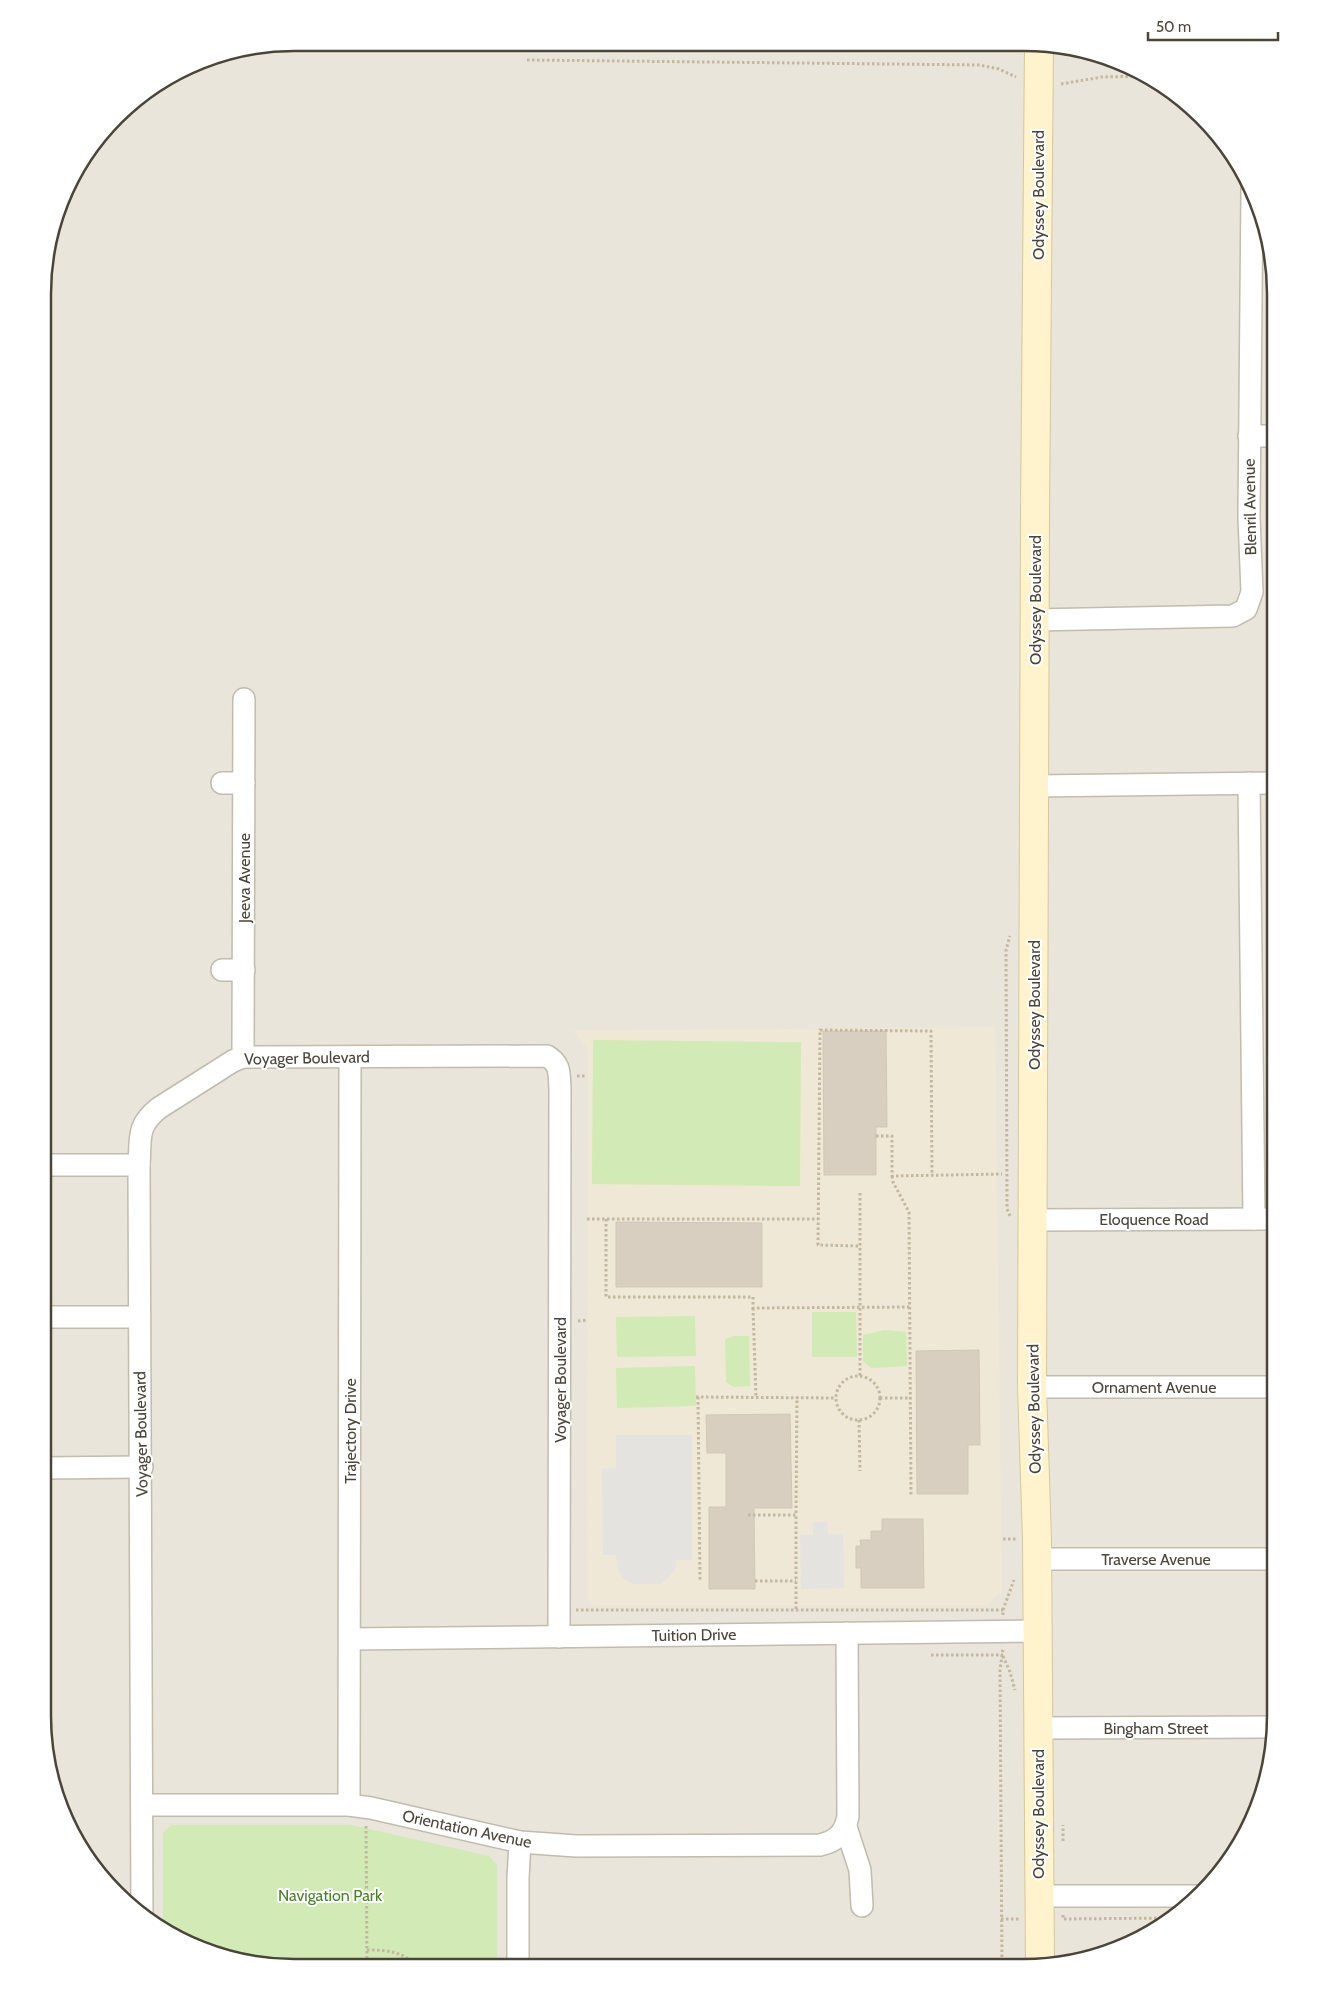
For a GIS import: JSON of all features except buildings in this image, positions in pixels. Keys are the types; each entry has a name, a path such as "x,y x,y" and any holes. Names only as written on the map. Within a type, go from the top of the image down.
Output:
{"street":[{"name":"Odyssey Boulevard","path":"1039,52 1034,620 1032,1387 1038,1631 1040,1958"},
{"name":"Blenril Avenue","path":"1034,620 1233,616 1246,609 1252,592 1249,517 1252,210"},
{"path":"1249,436 1267,436"},
{"name":"Jeeva Avenue","path":"243,1057 244,699"},
{"path":"222,783 244,783"},
{"path":"1249,783 1254,1219"},
{"path":"1034,786 1267,783"},
{"path":"222,970 244,970"},
{"name":"Voyager Boulevard","path":"142,1905 142,1467 139,1317 139,1165 141,1128 150,1115 233,1061 243,1057 547,1056 555,1060 559,1070 560,1089 559,1637"},
{"name":"Trajectory Drive","path":"349,1805 350,1057"},
{"path":"51,1165 139,1165"},
{"name":"Eloquence Road","path":"1033,1220 1267,1219"},
{"path":"51,1317 139,1317"},
{"name":"Ornament Avenue","path":"1032,1387 1267,1387"},
{"path":"51,1468 142,1467"},
{"name":"Traverse Avenue","path":"1037,1559 1267,1559"},
{"name":"Tuition Drive","path":"350,1639 1038,1631"},
{"path":"847,1633 848,1816 846,1827 860,1870 862,1906"},
{"name":"Bingham Street","path":"1038,1728 1266,1727"},
{"name":"Orientation Avenue","path":"142,1805 349,1805 371,1808 520,1842 576,1846 820,1845 840,1836 846,1827"},
{"path":"518,1959 520,1842"},
{"path":"1038,1896 1186,1896"}],"path":[{"path":"527,60 980,65 998,69 1026,83 1039,86 1102,76 1131,76"},
{"path":"858,1246 818,1245 820,1030 931,1031 932,1175"},
{"path":"876,1136 892,1136 893,1182 909,1212 911,1496"},
{"path":"892,1176 1002,1174"},
{"path":"860,1193 858,1246 860,1376"},
{"path":"587,1219 818,1219"},
{"path":"606,1219 606,1297 753,1297 756,1398"},
{"path":"753,1308 910,1307"},
{"path":"853,1376 860,1376 868,1378 874,1383 880,1398 878,1406 873,1413 859,1420 845,1416 840,1411 836,1398 841,1384 853,1376"},
{"path":"700,1580 697,1397 836,1398"},
{"path":"796,1609 797,1398"},
{"path":"880,1398 910,1398"},
{"path":"859,1420 860,1471"},
{"path":"748,1515 796,1515"},
{"path":"755,1581 796,1581"},
{"path":"559,1610 1003,1610"},
{"path":"931,1655 1003,1655 1000,1670 1002,1959"},
{"path":"366,1826 366,1959"},
{"path":"1064,1919 1159,1918"},
{"path":"367,1950 396,1952 410,1959"}],"shaded area":[{"path":"1024,51 1055,53 1102,64 1117,70 1131,76 1172,101 1196,122 1217,146 1242,187 1254,216 1262,247 1267,294 1266,1732 1262,1763 1254,1794 1242,1823 1226,1851 1196,1888 1172,1909 1131,1934 1102,1946 1071,1954 1024,1959 294,1959 263,1957 216,1946 201,1940 187,1934 146,1909 122,1888 101,1864 76,1823 64,1794 56,1763 51,1716 51,294 53,263 64,216 76,187 101,146 122,122 146,101 187,76 231,60 263,53"},
{"path":"995,1027 1002,1590 988,1605 594,1605 587,1599 588,1060 587,1047 571,1031"},
{"path":"616,1435 692,1435 692,1560 676,1560 675,1569 660,1584 633,1584 624,1579 618,1570 616,1555 603,1555 602,1469 616,1468"},
{"path":"813,1522 827,1522 828,1534 843,1534 844,1588 801,1589 800,1535 813,1535"}],"green space":[{"path":"593,1040 801,1042 800,1186 592,1184"},
{"path":"812,1312 856,1312 857,1357 812,1357"},
{"path":"695,1316 696,1356 617,1357 616,1317"},
{"path":"885,1330 906,1332 907,1366 871,1368 863,1361 863,1335"},
{"path":"734,1336 749,1336 750,1386 734,1387 726,1382 725,1339"},
{"path":"695,1366 696,1406 617,1408 616,1368"},
{"name":"Navigation Park","path":"171,1825 351,1825 489,1856 497,1865 497,1959 294,1959 263,1957 216,1946 187,1934 163,1920 163,1833"}]}
